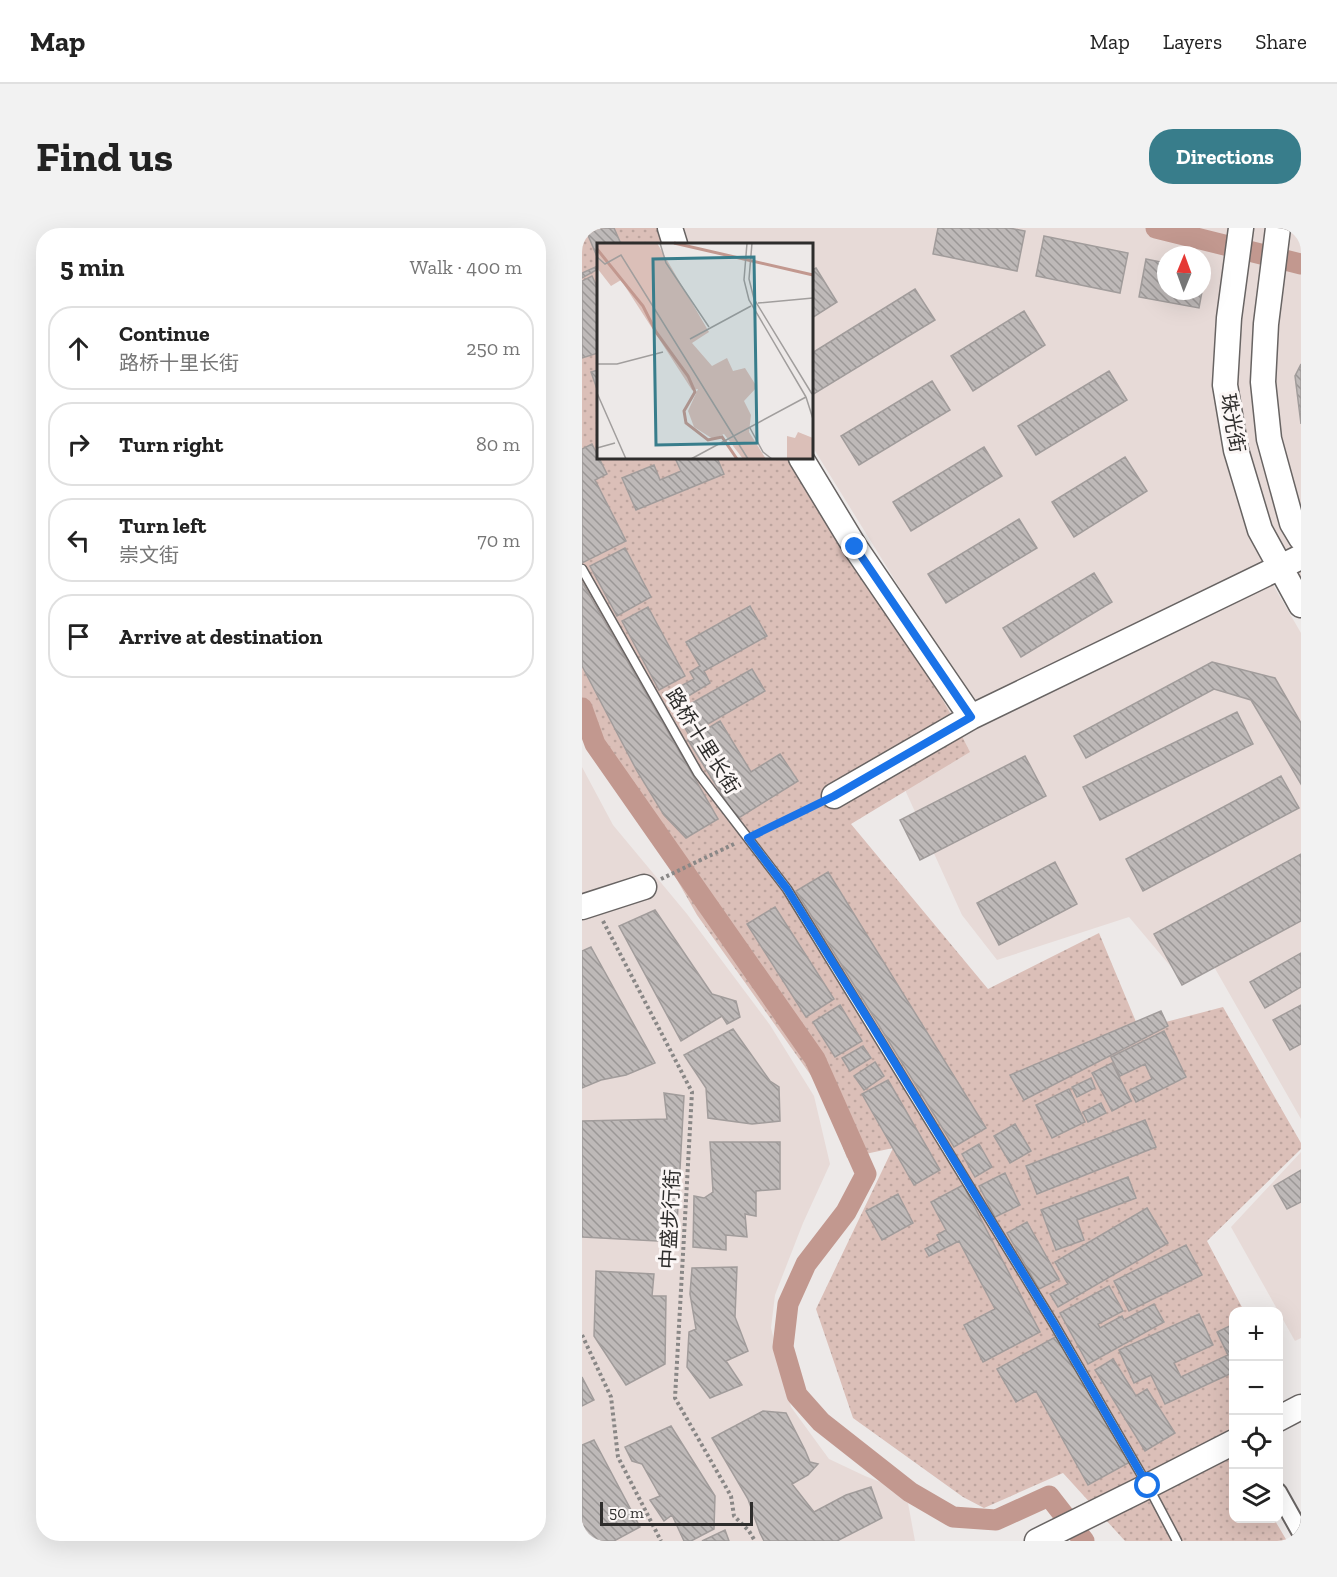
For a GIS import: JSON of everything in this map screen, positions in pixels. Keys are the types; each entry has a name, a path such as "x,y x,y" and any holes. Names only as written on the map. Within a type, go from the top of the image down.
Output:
{"street":[{"path":"670,228 675,243"},
{"name":"珠光街","path":"1241,228 1229,318 1225,385 1236,450 1260,530 1291,562 1301,605"},
{"name":"珠光街","path":"1278,228 1266,324 1263,382 1269,439 1292,523 1301,538"},
{"path":"802,459 855,547 971,717"},
{"path":"834,796 971,717 1291,562"},
{"path":"587,915 644,887"},
{"path":"1283,1416 1301,1407"},
{"path":"1037,1541 1229,1444"},
{"path":"1283,1501 1301,1533"}],"lane":[{"name":"路桥十里长街","path":"582,569 698,772 787,889 877,1034 1054,1324 1148,1486 1177,1541"}],"path":[{"path":"644,887 834,796"},
{"name":"中盛步行街","path":"587,915 603,920 692,1092 675,1398 731,1496 734,1516 749,1531 755,1541"},
{"path":"582,1335 611,1397 618,1457 661,1541"}],"shaded area":[{"path":"582,228 677,228 685,243 597,243 597,459 807,459 970,752 851,824 988,989 1099,933 1139,1029 1223,1007 1301,1143 1301,1149 1207,1241 1242,1307 1229,1307 1229,1523 1276,1523 1287,1541 1125,1541 1063,1473 984,1508 963,1497 853,1418 816,1309 893,1148 847,1158 822,1091 697,915 582,712"},
{"path":"682,228 1301,228 1301,576 1272,583 1301,633 1301,1119 1213,965 1183,981 1129,917 997,960 962,915 906,792 910,743 943,658 813,448 813,243 687,243"},
{"path":"582,767 613,825 687,914 770,1025 814,1096 830,1164 803,1223 775,1295 771,1328 791,1407 829,1459 888,1485 908,1503 915,1541 582,1541"},
{"path":"1301,1152 1301,1338 1295,1341 1283,1320 1283,1307 1276,1307 1231,1227"}],"building":[{"path":"585,228 614,228 621,243 597,243 597,257"},
{"path":"938,228 1009,228 1025,231 1017,271 933,254"},
{"path":"1044,236 1128,253 1120,293 1036,276"},
{"path":"1146,259 1157,261 1157,300 1200,300 1199,308 1139,297"},
{"path":"597,266 597,270 582,278 582,273"},
{"path":"816,268 837,302 813,317 813,270"},
{"path":"592,276 597,287 597,353 582,358 582,281"},
{"path":"915,289 935,320 813,394 813,352"},
{"path":"1024,311 1045,345 973,391 951,356"},
{"path":"1301,364 1301,424 1295,376"},
{"path":"597,370 597,389 591,372"},
{"path":"1109,371 1127,400 1036,455 1018,426"},
{"path":"932,381 950,410 859,465 841,436"},
{"path":"592,444 597,459 600,459 607,474 595,480 626,541 582,563 582,449"},
{"path":"984,447 1002,476 911,531 893,502"},
{"path":"1125,457 1147,491 1074,537 1052,502"},
{"path":"675,459 717,459 724,474 636,510 622,478 654,465 660,480 681,471"},
{"path":"1019,519 1037,548 946,603 928,574"},
{"path":"625,548 651,597 617,616 590,566"},
{"path":"1094,573 1112,602 1021,657 1003,628"},
{"path":"582,582 718,819 686,838 664,815 637,771 582,666"},
{"path":"750,606 767,636 704,671 710,683 680,701 685,707 752,669 765,691 689,735 666,694 694,679 690,672 700,666 686,642"},
{"path":"648,607 685,676 659,690 622,621"},
{"path":"1212,662 1275,678 1301,723 1301,784 1251,700 1214,689 1086,758 1074,736"},
{"path":"1237,712 1253,744 1100,820 1083,787"},
{"path":"720,721 751,772 780,754 798,781 737,819 688,740"},
{"path":"1025,756 1046,796 920,860 900,820"},
{"path":"1281,776 1299,808 1143,891 1126,859"},
{"path":"1301,854 1301,921 1182,985 1154,934"},
{"path":"1055,862 1077,904 999,945 977,903"},
{"path":"828,872 986,1128 954,1147 796,891"},
{"path":"775,907 834,999 806,1017 747,924"},
{"path":"655,910 712,994 736,1001 740,1017 727,1024 722,1016 681,1041 619,926"},
{"path":"591,947 655,1063 626,1075 601,1080 582,1088 582,951"},
{"path":"1301,953 1301,987 1265,1008 1250,982"},
{"path":"840,1005 862,1041 835,1057 813,1022"},
{"path":"1301,1005 1301,1044 1290,1050 1273,1020"},
{"path":"1161,1011 1168,1026 1024,1100 1010,1075"},
{"path":"733,1029 770,1081 779,1087 780,1121 752,1124 708,1118 706,1088 684,1055"},
{"path":"1164,1031 1186,1077 1136,1102 1130,1090 1152,1079 1145,1064 1120,1076 1111,1057"},
{"path":"863,1046 871,1058 850,1071 842,1058"},
{"path":"875,1062 884,1076 864,1090 854,1076"},
{"path":"1112,1063 1131,1101 1112,1111 1092,1073"},
{"path":"1091,1078 1095,1088 1077,1097 1072,1087"},
{"path":"888,1080 940,1170 914,1185 862,1094"},
{"path":"1069,1089 1085,1122 1052,1138 1036,1105"},
{"path":"664,1093 684,1096 676,1242 582,1237 582,1121 667,1119"},
{"path":"1101,1103 1106,1113 1088,1122 1083,1112"},
{"path":"1145,1120 1156,1147 1037,1194 1026,1166"},
{"path":"1015,1124 1031,1151 1010,1163 994,1136"},
{"path":"710,1142 780,1142 780,1189 756,1191 756,1216 745,1214 747,1237 726,1235 726,1250 693,1247 694,1196 704,1198 713,1192"},
{"path":"979,1144 992,1167 975,1177 962,1154"},
{"path":"1301,1170 1301,1202 1287,1209 1274,1186"},
{"path":"1005,1173 1020,1205 995,1217 979,1186"},
{"path":"1128,1177 1136,1198 1077,1220 1084,1240 1056,1250 1041,1210"},
{"path":"963,1185 1040,1332 983,1362 964,1325 995,1309 959,1241 929,1256 925,1249 940,1241 937,1235 946,1230 931,1202"},
{"path":"898,1194 913,1223 882,1240 866,1211"},
{"path":"1147,1208 1168,1243 1058,1307 1050,1294 1068,1284 1055,1262"},
{"path":"1027,1222 1059,1279 1039,1289 1007,1233"},
{"path":"1186,1245 1202,1275 1129,1311 1114,1281"},
{"path":"737,1267 735,1317 748,1351 726,1361 742,1385 710,1398 687,1367 689,1332 696,1329 690,1294 692,1268"},
{"path":"596,1271 654,1274 652,1296 666,1296 665,1364 626,1385 594,1336"},
{"path":"1109,1286 1123,1311 1098,1324 1100,1328 1122,1316 1124,1320 1154,1304 1164,1322 1088,1364 1060,1313"},
{"path":"1199,1314 1213,1345 1174,1363 1181,1377 1228,1355 1217,1332 1229,1326 1229,1374 1165,1404 1151,1375 1134,1383 1119,1350"},
{"path":"1059,1335 1130,1462 1088,1485 1036,1391 1016,1402 997,1369"},
{"path":"1113,1359 1136,1396 1147,1389 1175,1433 1145,1451 1095,1370"},
{"path":"582,1377 594,1400 582,1406"},
{"path":"763,1411 786,1413 810,1462 818,1464 808,1475 792,1484 814,1512 846,1495 871,1487 882,1518 837,1541 764,1541 748,1499 712,1438"},
{"path":"671,1426 715,1496 714,1529 691,1541 684,1541 672,1515 664,1521 650,1500 660,1496 642,1464 632,1461 625,1447"},
{"path":"594,1440 640,1527 614,1541 582,1541 582,1445"},
{"path":"725,1530 729,1541 702,1541"}],"waterway":[{"path":"1156,228 1301,264"},
{"path":"582,708 595,744 815,1059 866,1174 846,1212 806,1264 788,1304 783,1347 797,1395 821,1422 910,1492 953,1517 996,1520 1049,1496 1084,1541"}],"route":[{"path":"855,547 971,717 834,796 748,838 787,889 871,1024 1054,1324 1148,1486"}]}
